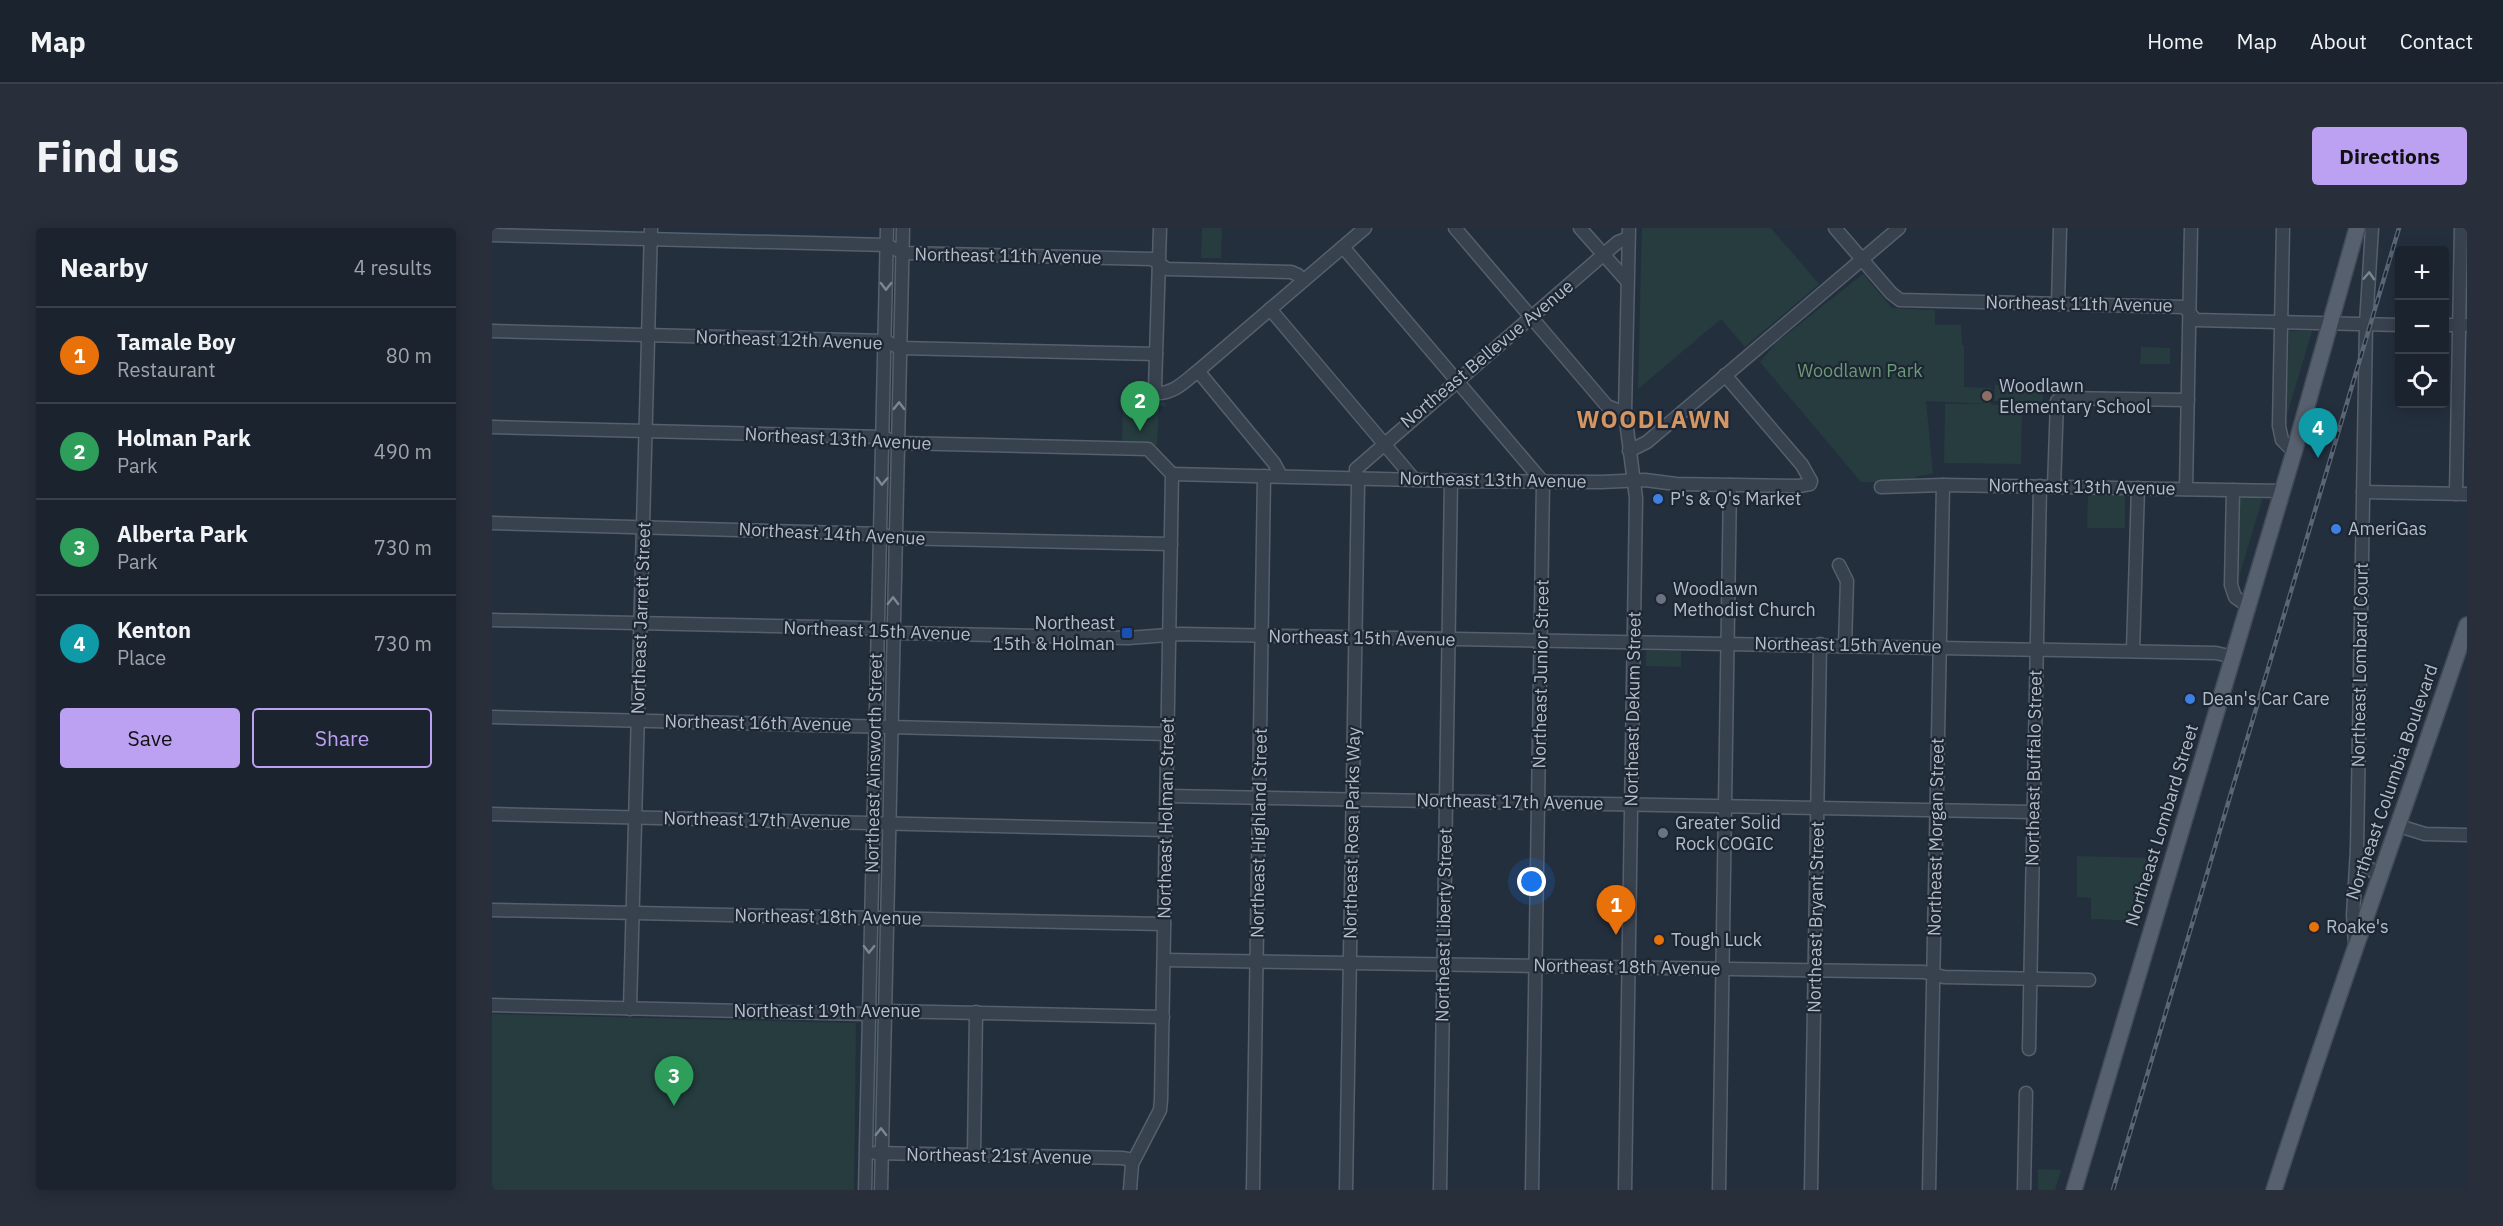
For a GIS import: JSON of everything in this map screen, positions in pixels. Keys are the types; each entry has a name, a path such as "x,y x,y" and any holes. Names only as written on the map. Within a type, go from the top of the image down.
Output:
{"main road":[{"name":"Northeast Lombard Street","path":"2074,1190 2294,452 2357,228"},
{"name":"Northeast Columbia Boulevard","path":"2274,1190 2355,945 2381,878 2467,625"}],"street":[{"name":"Northeast Ainsworth Street","path":"865,1190 867,1014 887,228"},
{"name":"Northeast Ainsworth Street","path":"880,1190 903,228"},
{"path":"1160,228 1156,393 1171,392 1365,228"},
{"path":"1455,228 1607,406 1625,413"},
{"path":"1580,228 1627,281"},
{"path":"1835,228 1862,260"},
{"path":"1629,451 1647,442 1899,228"},
{"path":"2058,304 2060,228"},
{"path":"2186,489 2191,228"},
{"path":"2283,228 2279,426 2282,440 2294,452"},
{"name":"Northeast Lombard Court","path":"2355,945 2353,898 2357,850 2366,324 2372,228"},
{"path":"2364,492 2462,494 2461,228"},
{"name":"Northeast 11th Avenue","path":"492,235 651,233 887,245 903,253 1152,259 1167,269 1291,272 1303,281"},
{"name":"Northeast Jarrett Street","path":"630,1009 651,233"},
{"name":"Northeast Bellevue Avenue","path":"1355,477 1357,466 1383,442 1628,233"},
{"name":"Northeast Dekum Street","path":"1625,1190 1636,498 1625,413 1628,233"},
{"path":"1343,247 1543,482"},
{"name":"Northeast 11th Avenue","path":"1862,260 1897,299 1904,301 2184,306 2196,320 2395,325"},
{"path":"1270,309 1413,478"},
{"name":"Northeast 12th Avenue","path":"492,331 885,340 900,348 1156,354"},
{"path":"1198,370 1274,463 1281,476"},
{"name":"Northeast 13th Avenue","path":"492,428 883,437 899,443 1148,449 1172,474 1543,482 1634,480 1676,484 1800,486 1811,481 1802,465 1725,375"},
{"path":"2054,487 2057,401 2065,397 2188,400"},
{"name":"Northeast Holman Street","path":"1130,1190 1133,1160 1160,1110 1172,474"},
{"name":"Northeast Highland Street","path":"1254,1190 1264,476"},
{"name":"Northeast Rosa Parks Way","path":"1346,1190 1358,485 1355,477"},
{"name":"Northeast Liberty Street","path":"1440,1190 1451,480"},
{"name":"Northeast Junior Street","path":"1532,1190 1543,482"},
{"path":"1719,1190 1730,484"},
{"name":"Northeast 13th Avenue","path":"1881,487 1943,485 2282,491"},
{"name":"Northeast Morgan Street","path":"1929,1190 1943,485"},
{"name":"Northeast Buffalo Street","path":"2029,1049 2040,486"},
{"path":"2133,651 2138,488"},
{"path":"2234,490 2231,585 2235,597 2248,606"},
{"name":"Northeast 14th Avenue","path":"492,523 880,534 895,538 1171,544"},
{"path":"1839,565 1847,581 1845,645"},
{"name":"Northeast 15th Avenue","path":"492,620 1128,638 1170,635 1262,636 2037,648 2216,652 2233,657"},
{"name":"Northeast Bryant Street","path":"1811,1190 1821,644"},
{"name":"Northeast 16th Avenue","path":"492,717 1168,734"},
{"name":"Northeast 17th Avenue","path":"1167,796 2033,812"},
{"name":"Northeast 17th Avenue","path":"492,814 1166,830"},
{"path":"2399,826 2425,834 2467,834"},
{"path":"2357,850 2363,863 2381,878"},
{"name":"Northeast 18th Avenue","path":"492,910 870,920 885,918 1164,924"},
{"name":"Northeast 18th Avenue","path":"1164,960 1924,972 1944,977 2089,980"},
{"name":"Northeast 19th Avenue","path":"492,1005 867,1014 884,1011 1162,1017"},
{"path":"974,1155 976,1012"},
{"path":"2024,1190 2026,1094"},
{"name":"Northeast 21st Avenue","path":"865,1153 1133,1160"}],"green space":[{"path":"1202,228 1222,228 1221,258 1201,258"},
{"name":"Woodlawn Park","path":"1642,228 1771,228 1819,284 1745,347 1721,319 1638,389"},
{"name":"Woodlawn Park","path":"1863,274 1892,308 1935,310 1935,325 1961,325 1962,345 1964,345 1964,387 1991,388 1991,405 2022,405 2021,464 1944,463 1945,404 1988,404 1926,401 1933,474 1917,476 1909,483 1861,482 1760,362 1777,342"},
{"path":"2289,331 2312,331 2286,418"},
{"path":"2141,347 2170,348 2170,364 2140,364"},
{"path":"1995,385 2043,386 2043,401 1994,401"},
{"path":"1123,401 1164,402 1167,407 1159,405 1157,445 1122,442"},
{"path":"2088,495 2125,496 2125,528 2087,528"},
{"path":"2239,495 2260,496 2262,500 2238,580 2234,573 2237,498"},
{"path":"1646,650 1681,651 1681,667 1646,666"},
{"path":"2077,856 2157,860 2139,921 2091,919 2091,898 2077,897"},
{"path":"492,1014 856,1023 854,1190 492,1190"},
{"path":"876,1021 880,1024 877,1138 874,1140 871,1139 872,1022"},
{"path":"2038,1169 2061,1170 2055,1190 2038,1190"}],"railway":[{"path":"2113,1190 2399,228"}],"place":[{"name":"Woodlawn Elementary School","path":"1987,396"},
{"name":"Holman Park","path":"1140,431"},
{"name":"Kenton","path":"2318,458"},
{"name":"P's & Q's Market","path":"1658,499"},
{"name":"AmeriGas","path":"2336,529"},
{"name":"Woodlawn Methodist Church","path":"1661,599"},
{"name":"Northeast 15th & Holman","path":"1127,633"},
{"name":"Dean's Car Care","path":"2190,699"},
{"name":"Greater Solid Rock COGIC","path":"1663,833"},
{"name":"Roake's","path":"2314,927"},
{"name":"Tamale Boy","path":"1616,935"},
{"name":"Tough Luck","path":"1659,940"},
{"name":"Alberta Park","path":"674,1106"}],"district":[{"name":"WOODLAWN","path":"1654,420"}]}
